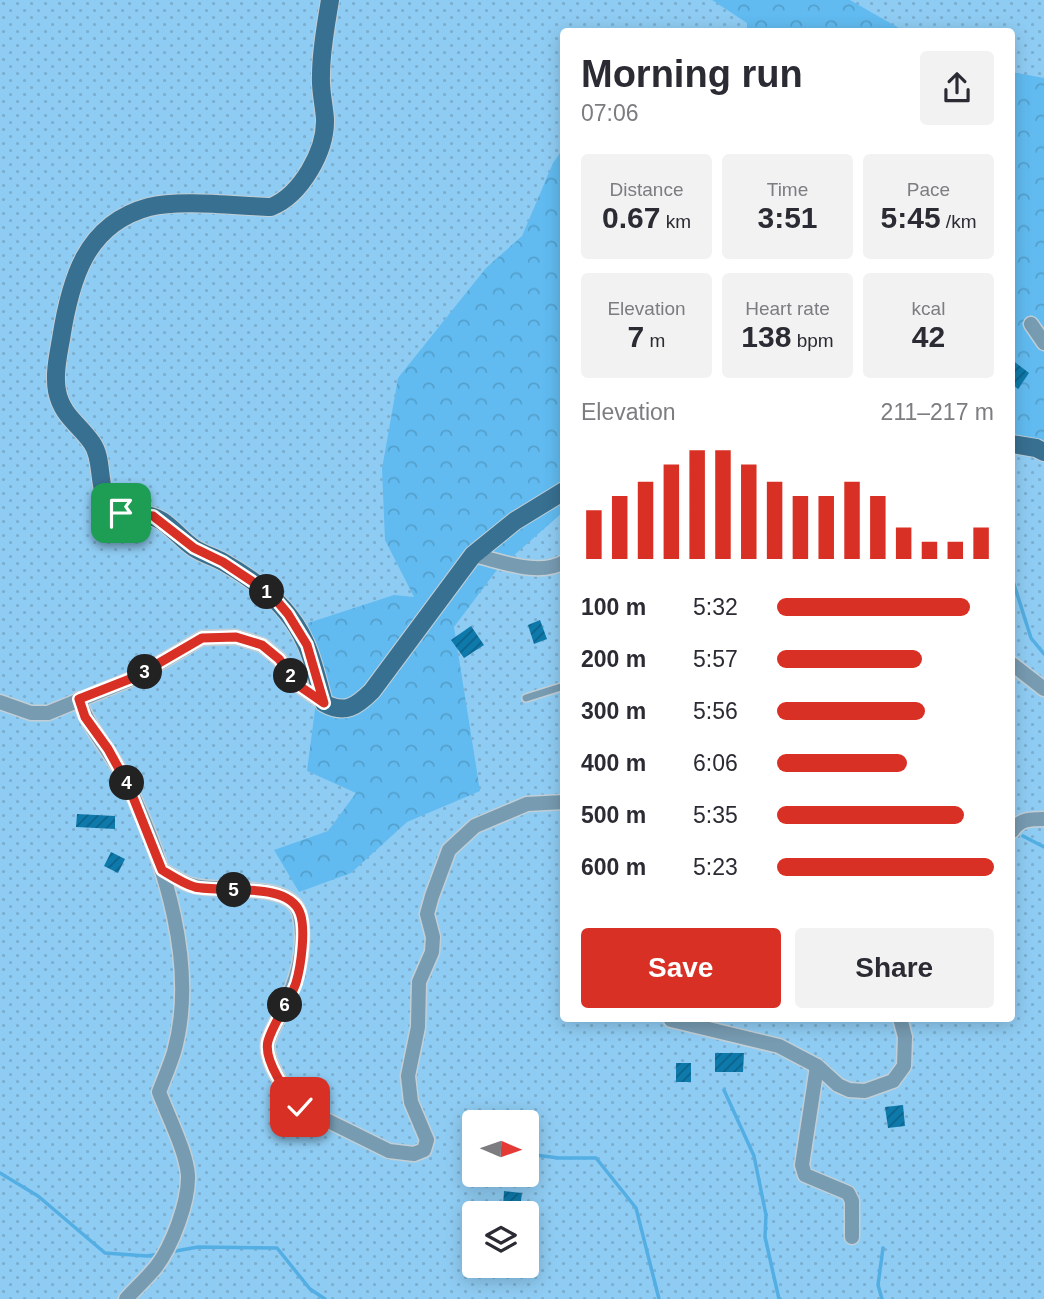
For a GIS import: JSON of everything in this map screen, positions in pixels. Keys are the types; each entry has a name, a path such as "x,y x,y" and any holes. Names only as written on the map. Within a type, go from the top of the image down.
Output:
{"street":[{"path":"324,703 307,645 288,614 271,594 223,562 194,548 153,516 121,513 111,506 105,496 93,443 65,413 57,392 56,372 66,310 79,266 100,235 123,217 150,207 180,204 271,206 284,202 304,177 320,150 325,120 321,74 323,40 330,0"},
{"path":"1031,324 1044,343"},
{"path":"1015,444 1044,452"},
{"path":"0,702 31,713 48,713 135,677 202,638 236,637 262,645 279,659 298,685 324,703 347,709 357,706 372,691 473,555 515,521 560,493"},
{"path":"473,555 534,568 551,569 560,564"},
{"path":"1015,666 1044,689"},
{"path":"79,699 85,717 108,749 129,787 162,870 180,944 181,1003 174,1051 159,1092 184,1154 188,1176 184,1202 173,1237 156,1267 126,1299"},
{"path":"162,870 192,886 273,893 290,899 300,913 303,941 296,982 268,1042 268,1056 288,1096 300,1107 389,1151 414,1154 424,1150 427,1140 411,1102 408,1076 418,1027 419,982 432,952 433,937 427,914 449,849 475,826 517,808 527,804 560,802"},
{"path":"1015,826 1029,819 1044,820"},
{"path":"680,1022 769,1043 817,1066 838,1085 849,1090 866,1091 893,1081 904,1066 905,1037 901,1022"},
{"path":"817,1066 802,1165 805,1175 848,1193 852,1201 852,1237"}],"lane":[{"path":"526,698 560,687"}],"shaded area":[{"path":"0,0 1044,0 1044,1299 0,1299"}],"green space":[{"path":"712,0 850,0 899,28 747,28 747,23"},
{"path":"1015,73 1044,78 1044,452 1015,445"},
{"path":"560,153 560,515 496,571 454,627 480,791 407,822 351,873 299,892 274,850 328,831 356,793 307,771 317,694 308,623 394,595 414,597 385,540 382,469 398,378 486,268 522,236 553,163"}],"building":[{"path":"1015,362 1029,373 1018,389 1015,386"},
{"path":"540,620 547,639 534,644 528,625"},
{"path":"471,626 484,645 464,658 451,640"},
{"path":"77,814 115,816 115,829 76,827"},
{"path":"111,852 125,859 118,873 104,866"},
{"path":"715,1053 744,1053 743,1072 715,1072"},
{"path":"676,1063 691,1063 691,1082 676,1082"},
{"path":"903,1105 905,1126 888,1128 885,1107"},
{"path":"504,1191 522,1193 521,1201 503,1201"}],"waterway":[{"path":"1015,587 1031,638 1044,654"},
{"path":"1023,836 1044,847"},
{"path":"724,1090 754,1156 766,1215 765,1237 779,1299"},
{"path":"539,1156 596,1158 636,1208 659,1299"},
{"path":"0,1173 38,1196 105,1253 147,1256 159,1254"},
{"path":"170,1252 198,1247 277,1248 310,1289 325,1299"},
{"path":"882,1299 878,1285 883,1248"}],"route":[{"path":"121,513 143,514 163,521 194,548 223,562 271,594 299,629 307,645 324,703 298,685 279,659 262,645 236,637 202,638 135,677 79,699 85,717 108,749 129,787 162,870 192,886 273,893 290,899 300,913 303,941 296,982 268,1042 268,1056 288,1096 300,1107"}]}
